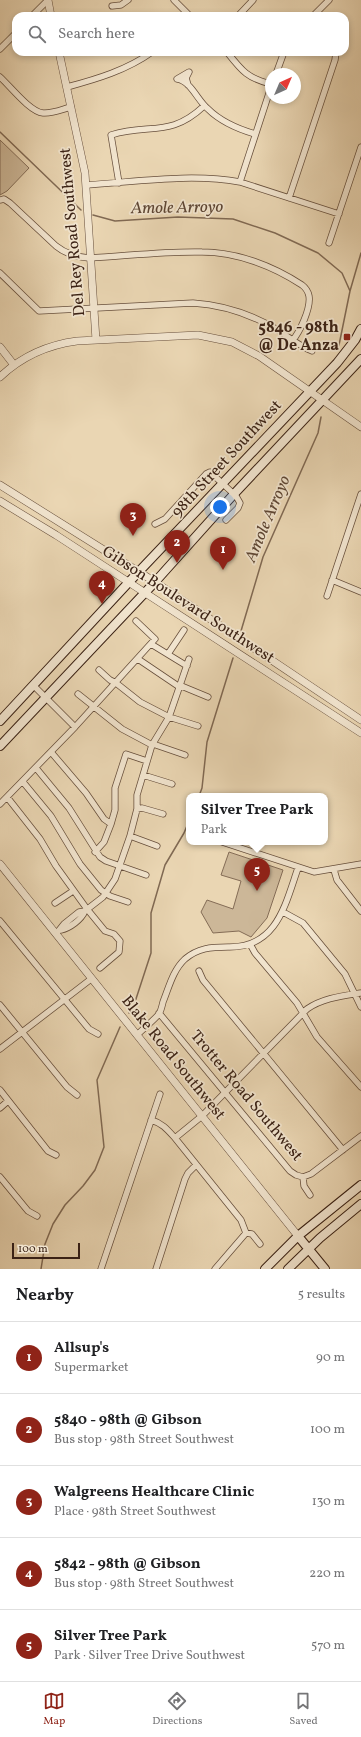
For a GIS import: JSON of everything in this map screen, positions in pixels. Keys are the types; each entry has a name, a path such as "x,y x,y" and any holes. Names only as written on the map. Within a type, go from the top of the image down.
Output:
{"main road":[{"name":"98th Street Southwest","path":"0,721 129,582 337,363 355,340 361,329"},
{"name":"98th Street Southwest","path":"0,746 361,359"},
{"path":"265,1269 298,1236 361,1185"},
{"path":"288,1269 361,1204"},
{"name":"Blake Road Southwest","path":"298,1236 325,1269"}],"street":[{"path":"36,12 48,0"},
{"path":"48,0 50,12"},
{"path":"112,6 121,6 128,0"},
{"path":"174,0 186,12"},
{"path":"242,12 253,0"},
{"path":"317,12 329,0"},
{"path":"0,49 12,37"},
{"name":"Del Rey Road Southwest","path":"60,56 82,154 86,186 89,258 96,340"},
{"path":"68,87 111,74 145,56"},
{"path":"230,56 236,65 251,77 265,83"},
{"path":"278,68 283,56"},
{"path":"289,198 336,56"},
{"path":"0,77 30,107 40,113 52,112 71,107"},
{"path":"188,85 204,106 230,125 255,134"},
{"path":"240,182 265,104"},
{"path":"118,183 111,135 120,132 171,127 189,118 204,106"},
{"path":"329,243 361,147"},
{"path":"86,186 197,179 240,182 339,214"},
{"path":"2,200 10,203 62,251 74,256 89,258 189,252 220,254 250,260 267,266 307,289 309,301 301,327 292,341"},
{"path":"0,273 39,311 192,303 210,304 227,307 261,320 299,346 312,351"},
{"path":"0,377 26,357 48,347 67,342 198,335 232,342 260,356 361,427"},
{"path":"0,346 14,365"},
{"path":"155,524 165,519 206,474 212,472 239,500 239,505 226,520"},
{"name":"Gibson Boulevard Southwest","path":"0,485 154,582 361,720"},
{"path":"327,596 361,494"},
{"name":"Gibson Boulevard Southwest","path":"0,501 129,582 361,733"},
{"path":"332,580 361,592"},
{"path":"0,804 75,727 155,639 136,621"},
{"path":"168,654 184,630"},
{"path":"151,644 187,666"},
{"path":"138,659 178,686 208,697"},
{"path":"58,932 64,924 74,920 79,912 86,910 106,893 115,880 130,836 137,809 137,794 152,745 169,717 178,686 189,659"},
{"path":"99,670 140,702 169,717 198,726"},
{"path":"34,686 75,727"},
{"path":"78,694 122,729 152,745 185,755"},
{"path":"51,752 86,792 104,819 111,824"},
{"path":"96,852 104,842 111,824 115,810 115,788 126,754 147,761"},
{"path":"36,768 69,808 96,852 106,861 146,875"},
{"path":"143,775 172,784"},
{"path":"23,782 51,816 80,864 106,893 128,902"},
{"path":"7,797 40,839 86,910 105,931 114,934 120,941 119,952 100,968"},
{"path":"137,809 142,808 163,814"},
{"path":"130,836 157,846"},
{"path":"231,845 314,872 334,870 361,864"},
{"name":"Blake Road Southwest","path":"0,864 58,932 91,979 298,1236"},
{"path":"137,1035 160,1013 174,973 179,965 196,951 208,947 239,947 260,939 269,932 278,922 283,912 298,868"},
{"path":"334,870 337,880 361,911"},
{"path":"55,903 73,891"},
{"path":"283,912 303,923 345,974 358,994 361,1007"},
{"path":"0,920 89,1029 98,1034"},
{"path":"250,944 255,953 297,1003 317,1037 361,1087"},
{"path":"199,970 204,980 263,1054 343,1150"},
{"path":"0,1049 91,979"},
{"path":"175,1138 202,1116 303,1013 315,1004 330,998 358,994"},
{"path":"0,1005 66,1087 77,1095"},
{"name":"Trotter Road Southwest","path":"160,1013 290,1171 303,1177 304,1186 310,1195"},
{"path":"0,1090 48,1150 56,1155"},
{"path":"101,1269 160,1094"},
{"path":"0,1108 8,1101"},
{"path":"151,1120 164,1126 175,1138 241,1220 246,1233"},
{"path":"303,1177 311,1174 361,1136"},
{"path":"156,1269 185,1179 188,1173 196,1165"},
{"path":"0,1177 28,1211 36,1216"},
{"path":"246,1233 252,1234 260,1244"},
{"path":"215,1269 246,1233"}],"shaded area":[{"path":"0,140 29,168 7,191 0,195"},
{"path":"229,852 283,870 267,918 251,937 239,931 213,933 201,912 207,900 233,909 241,881 221,875"}],"waterway":[{"name":"Amole Arroyo","path":"0,132 81,210"},
{"name":"Amole Arroyo","path":"93,215 115,221 178,217 233,219 275,233 318,253 342,273 350,291 339,345"},
{"path":"350,291 361,253"},
{"name":"Amole Arroyo","path":"241,631 263,557 318,433 321,417"},
{"name":"Amole Arroyo","path":"200,793 207,742 233,658"},
{"name":"Amole Arroyo","path":"129,1013 134,1005 151,953 151,913 165,865 186,828"},
{"name":"Amole Arroyo","path":"41,1269 45,1244 53,1224 65,1205 83,1186 95,1170 104,1147 97,1080 120,1027"}],"place":[{"name":"5846 - 98th @ De Anza","path":"347,337"},
{"name":"Walgreens Healthcare Clinic","path":"133,536"},
{"name":"5840 - 98th @ Gibson","path":"177,563"},
{"name":"Allsup's","path":"223,570"},
{"name":"5842 - 98th @ Gibson","path":"102,604"},
{"name":"Silver Tree Park","path":"257,891"}]}
